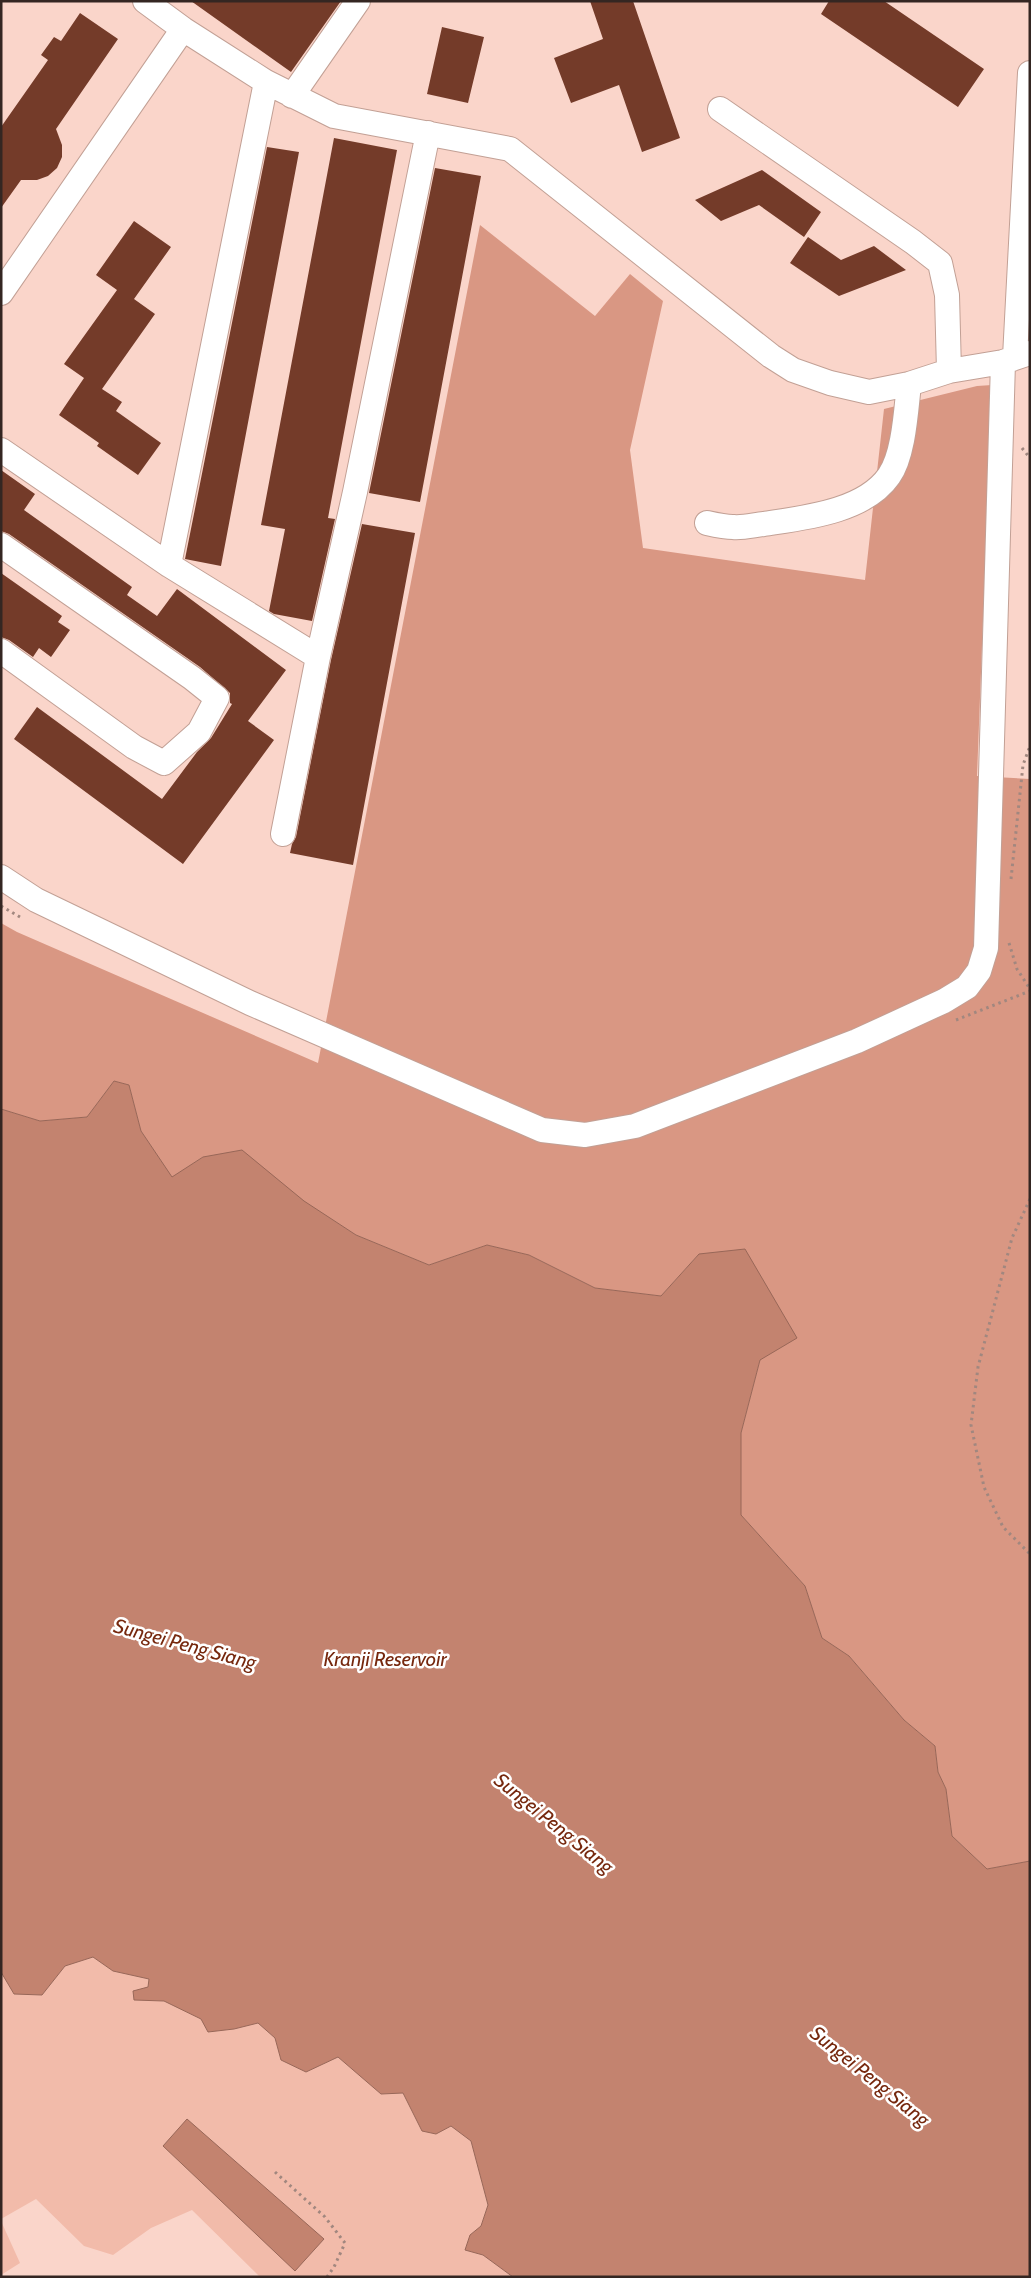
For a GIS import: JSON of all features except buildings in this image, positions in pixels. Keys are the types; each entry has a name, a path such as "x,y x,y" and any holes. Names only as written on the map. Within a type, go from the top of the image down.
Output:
{"street":[{"path":"145,1 183,29 266,82 334,116 510,149 771,356 793,370 830,383 869,392 909,384 949,371 1016,357"},
{"path":"292,96 358,1"},
{"path":"1,293 183,29"},
{"path":"1,877 36,900 250,1003 542,1130 585,1135 635,1126 857,1041 944,1001 967,987 979,971 986,948 1030,74"},
{"path":"169,566 266,82"},
{"path":"720,109 905,236 940,263 946,295 949,371"},
{"path":"283,834 318,657 355,492 428,133"},
{"path":"707,523 734,528 804,518 828,513 861,499 875,490 889,476 897,458 905,421 909,384"},
{"path":"1,450 169,566 318,657"},
{"path":"1,544 218,698 199,732 164,763 134,747 1,651"}],"path":[{"path":"1011,883 1022,765 1030,746"},
{"path":"1,906 28,921"},
{"path":"948,1024 1030,990 1017,969 1008,938"},
{"path":"1030,1199 1012,1238 978,1367 971,1425 984,1487 1003,1527 1030,1554"},
{"path":"275,2172 325,2217 345,2243 334,2267 327,2277"}],"shaded area":[{"path":"480,225 595,316 630,274 663,301 630,450 643,548 865,580 884,409 977,386 992,385 977,776 1030,779 1030,1861 987,1869 952,1836 946,1789 938,1772 935,1746 904,1720 849,1656 822,1638 805,1586 741,1515 741,1433 760,1360 699,1254 661,1296 595,1288 529,1255 487,1245 429,1265 356,1235 304,1202 203,1157 172,1178 141,1131 129,1085 114,1081 87,1117 40,1121 1,1109 1,923 17,932 318,1063"},
{"path":"93,1957 113,1971 149,1979 148,1987 134,2000 164,2001 202,2019 208,2032 234,2029 258,2023 275,2038 281,2060 306,2072 338,2057 381,2094 403,2093 422,2131 436,2134 451,2126 471,2141 488,2205 481,2226 470,2235 465,2250 483,2255 513,2277 260,2277 192,2210 151,2228 113,2255 84,2246 36,2199 1,2219 1,1972 14,1994 42,1995 65,1966"},
{"path":"1,2221 20,2263 1,2275"}],"water":[{"name":"Kranji Reservoir","path":"114,1081 129,1085 141,1131 172,1177 203,1157 242,1150 304,1201 356,1235 429,1265 487,1245 529,1255 595,1288 661,1296 699,1254 745,1249 797,1338 760,1360 741,1433 741,1515 805,1586 822,1638 849,1656 904,1720 935,1746 938,1772 946,1789 952,1836 987,1869 1030,1861 1030,2277 513,2277 483,2255 465,2250 470,2235 481,2226 488,2205 471,2141 451,2126 436,2134 422,2131 403,2093 381,2094 338,2057 306,2072 281,2060 275,2038 258,2023 234,2029 208,2032 201,2019 164,2001 134,2000 133,1991 148,1987 149,1979 113,1971 93,1957 65,1966 42,1995 14,1994 1,1972 1,1109 40,1121 87,1117"},
{"path":"187,2119 324,2239 295,2271 163,2146"}],"water label":[{"name":"Sungei Peng Siang","path":"185,1644"},
{"name":"Sungei Peng Siang","path":"554,1823"},
{"name":"Sungei Peng Siang","path":"870,2076"}]}
